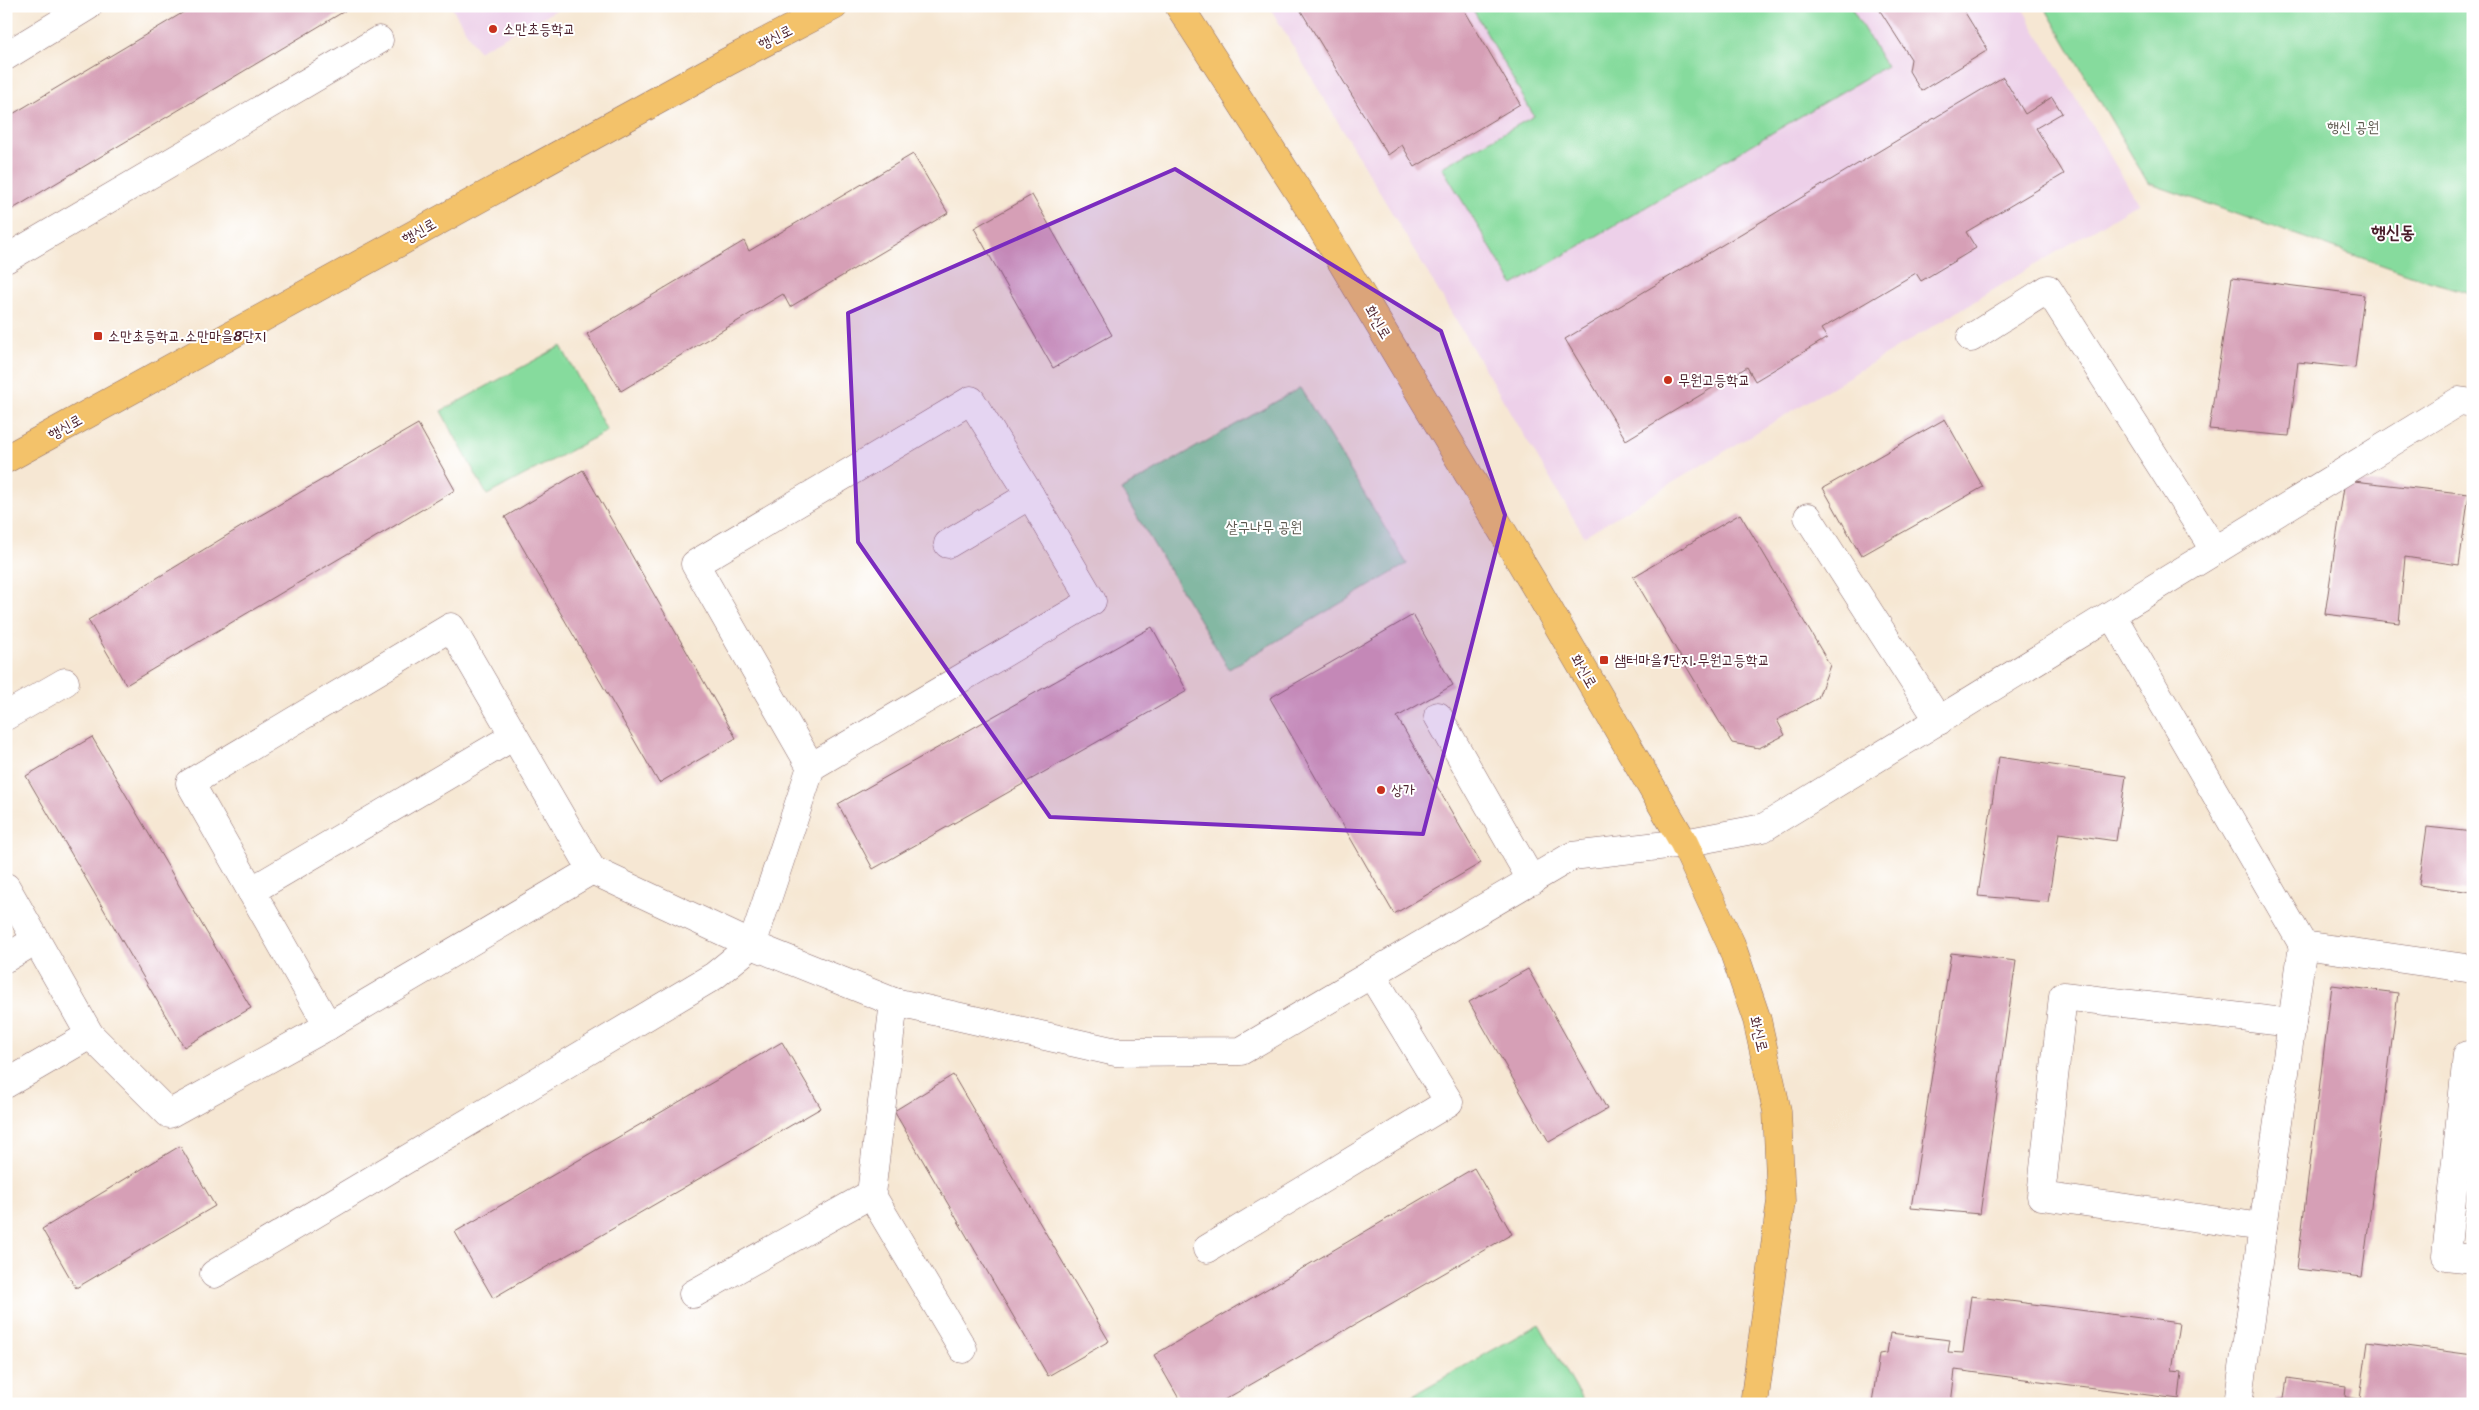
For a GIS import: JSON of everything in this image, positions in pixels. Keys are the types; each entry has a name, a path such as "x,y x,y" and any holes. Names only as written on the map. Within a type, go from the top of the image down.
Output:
{"main road":[{"name":"행신로","path":"6,459 727,62 834,6"},
{"name":"화신로","path":"1179,6 1316,219 1538,591 1684,843 1731,944 1757,1020 1777,1111 1781,1201 1754,1404"}],"street":[{"path":"6,56 88,6"},
{"path":"6,259 378,40"},
{"path":"1971,338 2048,290 2215,551"},
{"path":"214,1274 714,976 752,946 811,767 1092,601 1030,494 971,400 694,564 811,767"},
{"path":"328,1026 190,784 451,627 592,870 752,946 894,1002 1116,1052 1241,1051 1572,856 1684,843 1763,828 2459,401 2473,403"},
{"path":"948,544 1030,494"},
{"path":"1808,517 1939,721"},
{"path":"2112,615 2303,945 2238,1404"},
{"path":"6,716 65,682"},
{"path":"1438,716 1532,881"},
{"path":"251,891 514,736"},
{"path":"6,887 90,1034 169,1114 328,1026 592,870"},
{"path":"6,958 36,940"},
{"path":"2303,945 2473,969"},
{"path":"1207,1249 1449,1102 1371,974"},
{"path":"2263,1227 2041,1196 2063,996 2292,1023"},
{"path":"894,1002 871,1194 963,1349"},
{"path":"6,1084 90,1034"},
{"path":"2473,1056 2467,1056 2446,1256 2473,1259"},
{"path":"693,1294 871,1194"}],"highlighted area":[{"path":"1175,169 1441,331 1505,515 1423,834 1050,817 858,542 848,313"}],"shaded area":[{"name":"소만초등학교","path":"451,6 564,6 478,51"},
{"name":"무원고등학교","path":"1269,6 2021,6 2138,203 1584,536"}],"green space":[{"path":"1471,6 1850,6 1886,66 1513,285 1442,167 1534,116"},
{"name":"행신 공원","path":"2044,6 2473,6 2473,294 2425,280 2148,183"},
{"path":"561,346 607,431 487,495 441,411"},
{"name":"살구나무 공원","path":"1300,388 1407,564 1229,669 1121,490"},
{"path":"1539,1324 1585,1404 1397,1404"}],"building":[{"path":"194,6 353,6 6,213 6,118"},
{"path":"1298,6 1462,6 1520,104 1415,167 1402,145 1388,155"},
{"path":"1877,6 1961,6 1988,50 1921,91 1909,71 1911,59"},
{"path":"2003,77 2025,114 2052,97 2062,113 2036,128 2064,174 1966,232 1976,248 1921,281 1916,273 1821,329 1827,338 1755,381 1747,367 1626,440 1565,339"},
{"path":"913,154 948,213 790,307 783,294 621,391 587,334 744,241 749,251"},
{"path":"1032,195 1112,335 1053,368 974,228"},
{"path":"2232,278 2364,295 2355,368 2298,362 2289,436 2209,429"},
{"path":"1945,419 1983,487 1861,556 1823,488"},
{"path":"418,424 455,490 126,685 88,620 249,522"},
{"path":"583,470 736,738 659,783 505,517"},
{"path":"2345,480 2469,494 2459,565 2405,557 2399,623 2325,614"},
{"path":"1740,514 1830,665 1818,698 1777,720 1785,735 1759,748 1732,743 1633,577"},
{"name":"상가","path":"1413,615 1453,685 1397,717 1481,863 1394,914 1270,698"},
{"path":"1152,627 1187,691 873,869 838,804"},
{"path":"92,737 251,1008 184,1047 26,776"},
{"path":"1999,757 2126,776 2116,841 2059,833 2048,902 1978,896"},
{"path":"2427,827 2473,832 2473,892 2419,885"},
{"path":"1951,953 2016,961 1980,1214 1911,1208"},
{"path":"1528,969 1607,1109 1549,1142 1469,1002"},
{"path":"2332,985 2398,993 2362,1277 2297,1269"},
{"path":"782,1042 821,1108 493,1298 455,1232"},
{"path":"953,1075 1109,1341 1048,1376 894,1111"},
{"path":"180,1146 215,1206 76,1288 42,1229"},
{"path":"1474,1168 1512,1234 1217,1404 1182,1404 1154,1355"},
{"path":"1971,1296 2179,1323 2172,1371 2182,1372 2179,1399 1955,1370 1951,1404 1872,1404 1879,1354 1887,1353 1890,1333 1950,1340 1948,1352 1963,1353"},
{"path":"2368,1341 2473,1355 2473,1404 2276,1404 2276,1400 2284,1399 2287,1378 2346,1386 2345,1397 2360,1399"}],"place":[{"name":"소만초등학교","path":"493,29"},
{"name":"소만초등학교.소만마을8단지","path":"98,336"},
{"name":"무원고등학교","path":"1668,380"},
{"name":"샘터마을1단지.무원고등학교","path":"1604,660"},
{"name":"상가","path":"1381,790"}],"district":[{"name":"행신동","path":"2393,232"}]}
